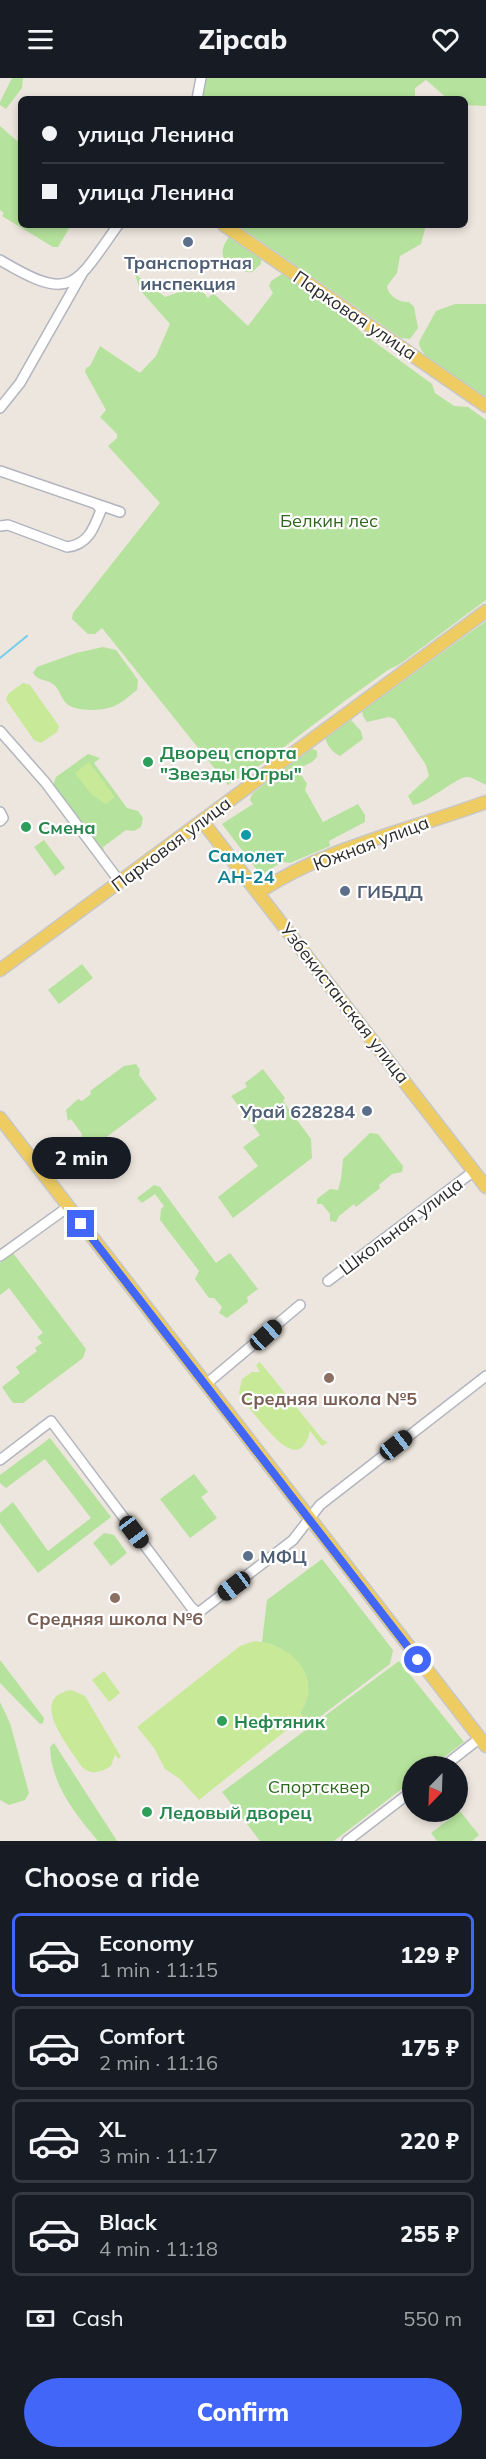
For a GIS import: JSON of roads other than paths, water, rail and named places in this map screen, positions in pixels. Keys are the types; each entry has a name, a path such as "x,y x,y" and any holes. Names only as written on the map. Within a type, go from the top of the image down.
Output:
{"main road":[{"name":"Парковая улица","path":"228,228 486,406"},
{"name":"Парковая улица","path":"0,970 486,611"},
{"name":"Южная улица","path":"259,892 276,881 340,853 486,802"},
{"name":"Узбекистанская улица","path":"202,821 486,1186"},
{"path":"0,1118 483,1742"}],"street":[{"path":"198,96 201,78"},
{"path":"0,408 20,383 83,272 116,228"},
{"path":"0,260 28,277 48,284 65,284 83,272"},
{"path":"0,471 120,512"},
{"path":"0,526 8,525 67,547 74,546 81,543 92,531 101,510 97,505"},
{"path":"2,736 41,777 120,882"},
{"path":"0,812 3,818 0,821"},
{"name":"Школьная улица","path":"328,1281 474,1171"},
{"path":"0,1256 68,1207"},
{"path":"205,1385 300,1305"},
{"path":"0,1460 51,1422 191,1607 198,1613 293,1540 320,1505 486,1376"},
{"path":"461,1756 483,1742"},
{"path":"347,1841 402,1799"}],"waterway":[{"path":"0,658 27,636"}],"place":[{"name":"Транспортная инспекция","path":"188,242"},
{"name":"Дворец спорта \"Звезды Югры\"","path":"148,762"},
{"name":"Смена","path":"26,827"},
{"name":"Самолет АН-24","path":"246,835"},
{"name":"ГИБДД","path":"345,891"},
{"name":"Урай 628284","path":"367,1111"},
{"name":"Средняя школа №5","path":"329,1378"},
{"name":"МФЦ","path":"248,1556"},
{"name":"Средняя школа №6","path":"115,1598"},
{"name":"Нефтяник","path":"222,1721"},
{"name":"Ледовый дворец","path":"147,1812"}],"park label":[{"name":"Белкин лес","path":"329,520"},
{"name":"Спортсквер","path":"319,1786"}]}
